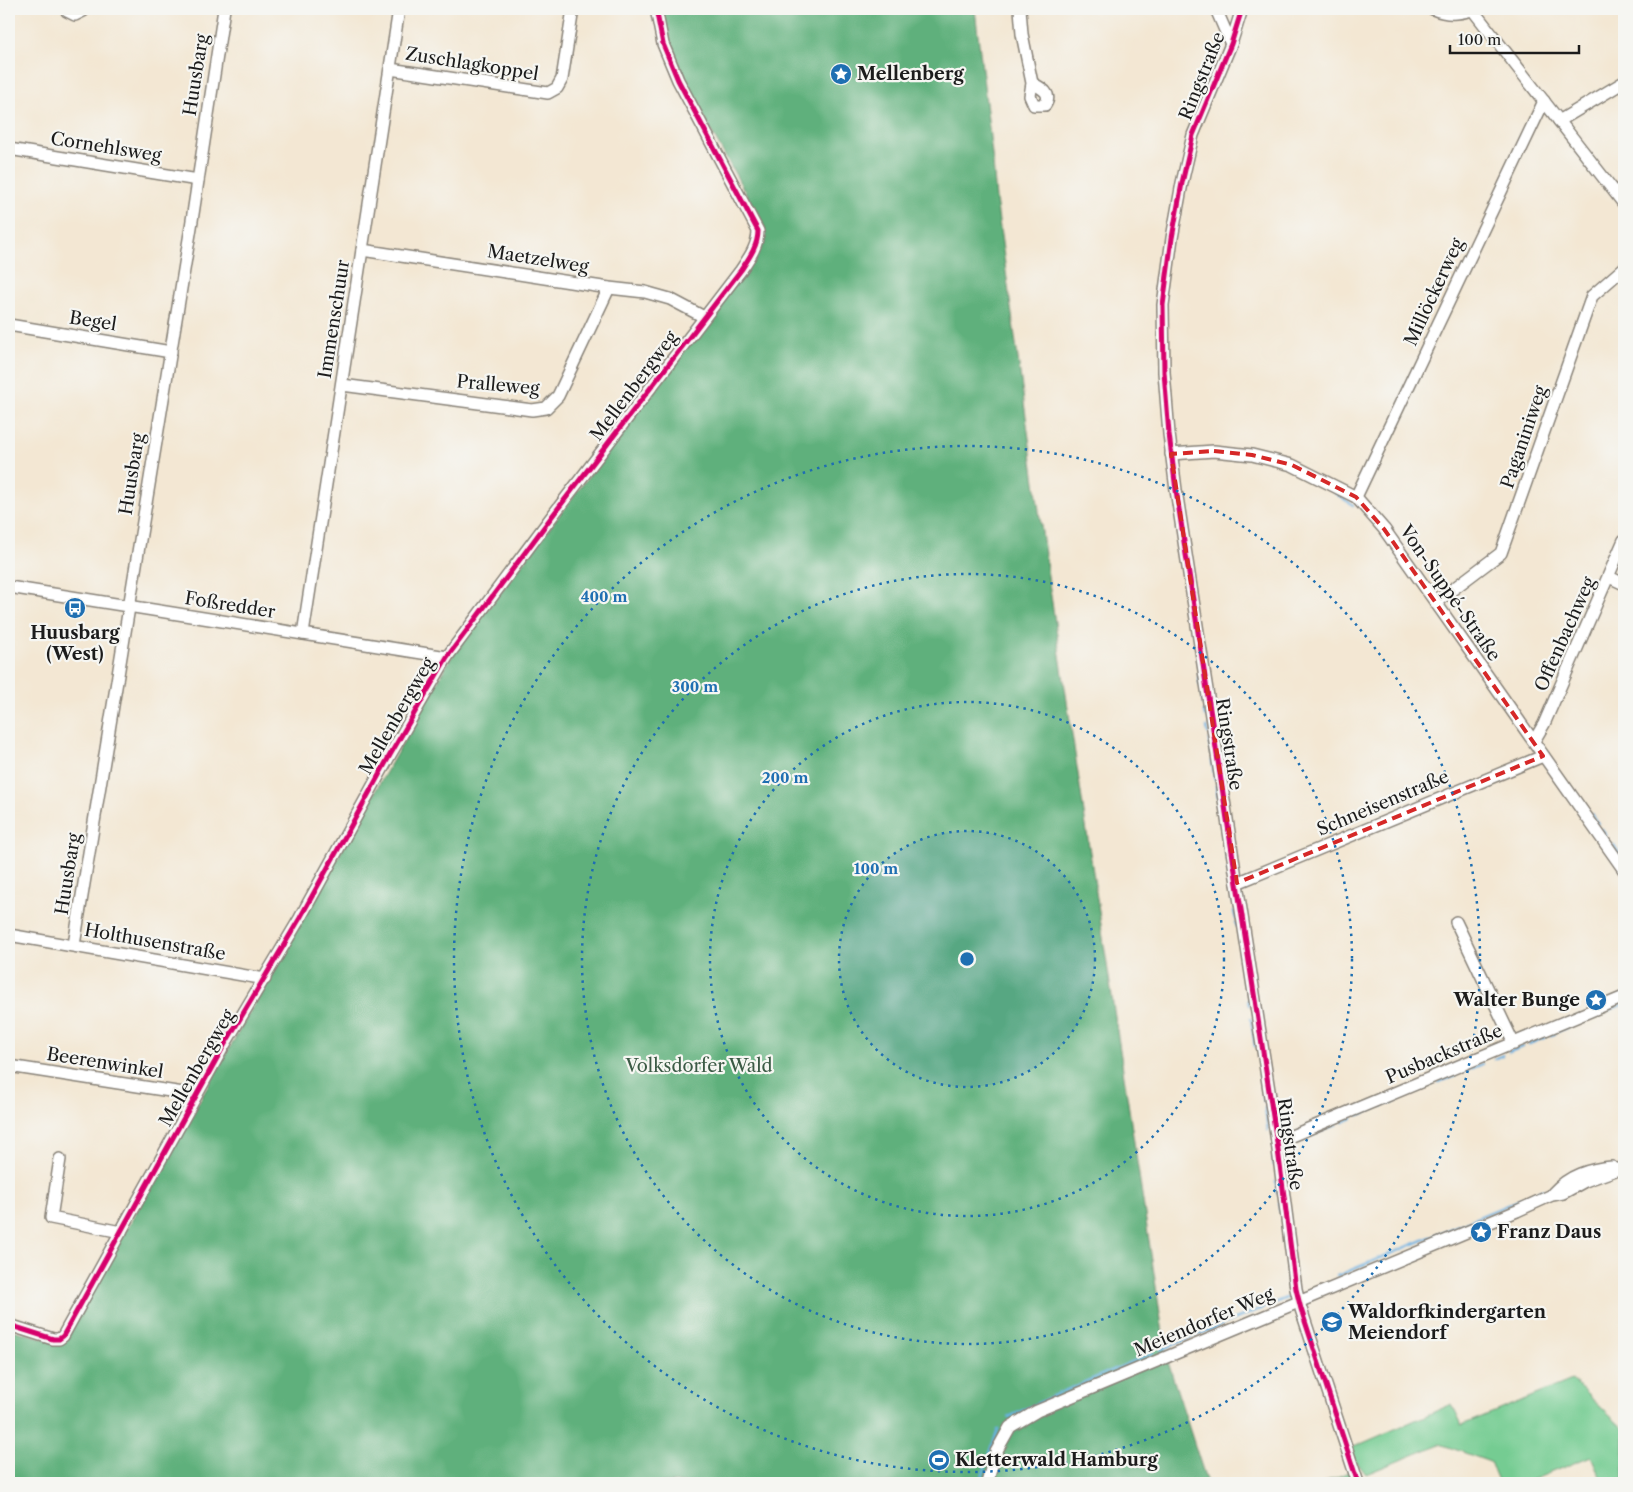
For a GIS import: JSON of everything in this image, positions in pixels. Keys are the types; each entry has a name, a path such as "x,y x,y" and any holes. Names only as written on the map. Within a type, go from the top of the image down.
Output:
{"street":[{"path":"67,9 67,11 75,15 83,11 83,9"},
{"name":"Huusbarg","path":"74,945 171,352 224,9"},
{"name":"Immenschuur","path":"303,634 400,9"},
{"name":"Zuschlagkoppel","path":"390,69 548,93 557,88 562,78 573,9"},
{"name":"Mellenbergweg","path":"9,1325 53,1339 59,1339 63,1336 222,1049 265,979 447,657 741,270 755,247 758,231 678,80 663,44 656,9"},
{"path":"1020,9 1022,34 1032,83"},
{"path":"1216,9 1231,44"},
{"name":"Ringstraße","path":"1242,9 1231,44 1193,135 1172,238 1163,305 1164,372 1171,454 1277,1142 1299,1301 1358,1483"},
{"path":"1434,9 1448,14 1462,13 1472,9 1624,204"},
{"path":"1559,121 1624,82"},
{"name":"Millöckerweg","path":"1356,497 1544,102"},
{"name":"Cornehlsweg","path":"9,149 198,180"},
{"name":"Maetzelweg","path":"362,250 645,292 670,299 704,317"},
{"name":"Paganiniweg","path":"1436,602 1502,553 1592,296 1624,268"},
{"name":"Pralleweg","path":"342,385 532,410 546,408 558,396 609,288"},
{"name":"Begel","path":"9,325 171,352"},
{"name":"Von-Suppé-Straße","path":"1171,454 1214,451 1252,454 1292,465 1356,497 1384,529 1624,870"},
{"name":"Offenbachweg","path":"1534,740 1544,724 1624,540"},
{"path":"1609,578 1624,584"},
{"name":"Foßredder","path":"9,587 447,657"},
{"name":"Schneisenstraße","path":"1237,883 1543,756"},
{"path":"1456,922 1514,1044"},
{"name":"Holthusenstraße","path":"9,935 265,979"},
{"name":"Pusbackstraße","path":"1277,1142 1624,997"},
{"name":"Beerenwinkel","path":"9,1066 196,1095"},
{"path":"60,1159 51,1218 121,1232"},
{"name":"Meiendorfer Weg","path":"987,1483 996,1452 1010,1427 1038,1411 1552,1195 1563,1193 1585,1180 1624,1166"}],"highlighted area":[{"path":"1214,451 1252,455 1292,465 1356,497 1384,529 1543,756 1237,883 1171,454"}],"green space":[{"name":"Volksdorfer Wald","path":"662,9 975,9 996,199 1048,576 1167,1359 1207,1483 9,1483 9,1329 62,1343 452,656 745,271 762,245 764,226 711,131 675,57 666,34"},
{"path":"1572,1380 1624,1429 1624,1483 1603,1483 1591,1456 1525,1483 1499,1483 1490,1462 1440,1444 1366,1474 1347,1450 1452,1404 1462,1425"},
{"path":"1353,1470 1358,1483 1323,1483"}],"waterway":[{"path":"1200,458 1206,457"},
{"path":"1215,457 1223,458"},
{"path":"1335,493 1353,505"},
{"path":"1199,674 1200,685"},
{"path":"1202,696 1203,704"},
{"path":"1204,711 1205,716"},
{"path":"1207,727 1208,733"},
{"path":"1209,740 1211,753"},
{"path":"1212,761 1215,779"},
{"path":"1216,786 1218,797"},
{"path":"1592,814 1598,823"},
{"path":"1602,829 1606,835"},
{"path":"1223,832 1226,848"},
{"path":"1614,845 1620,855"},
{"path":"1226,854 1227,861"},
{"path":"1228,870 1231,884"},
{"path":"1232,894 1233,902"},
{"path":"1234,911 1236,919"},
{"path":"1241,950 1242,958"},
{"path":"1246,984 1247,991"},
{"path":"1248,1000 1249,1005"},
{"path":"1609,1010 1624,1004"},
{"path":"1590,1018 1600,1014"},
{"path":"1251,1019 1255,1046"},
{"path":"1558,1031 1584,1020"},
{"path":"1529,1044 1546,1037"},
{"path":"1509,1052 1523,1047"},
{"path":"1494,1059 1503,1055"},
{"path":"1463,1072 1482,1064"},
{"path":"1260,1075 1264,1101"},
{"path":"1438,1082 1455,1076"},
{"path":"1418,1091 1432,1084"},
{"path":"1405,1096 1410,1094"},
{"path":"1382,1106 1399,1099"},
{"path":"1265,1108 1268,1130"},
{"path":"1359,1115 1376,1108"},
{"path":"1343,1122 1352,1118"},
{"path":"1307,1137 1336,1125"},
{"path":"1286,1146 1297,1141"},
{"path":"1273,1159 1273,1165"},
{"path":"1276,1181 1277,1193"},
{"path":"1337,1276 1543,1190"},
{"path":"1279,1203 1280,1213"},
{"path":"1161,1350 1291,1296"},
{"path":"1009,1417 1153,1353"},
{"path":"980,1483 998,1430"}],"cycle path":[{"path":"9,1325 53,1339 59,1339 63,1336 222,1049 300,918 390,755 447,657 741,270 752,252 758,231 678,80 663,44 656,9"},
{"path":"1242,9 1231,44 1193,135 1182,183 1163,305 1164,372 1176,490 1277,1142 1296,1289 1358,1483"}],"place":[{"name":"Mellenberg","path":"841,74"},
{"name":"Huusbarg (West)","path":"75,608"},
{"name":"Walter Bunge","path":"1596,1000"},
{"name":"Franz Daus","path":"1481,1232"},
{"name":"Waldorfkindergarten Meiendorf","path":"1332,1322"},
{"name":"Kletterwald Hamburg","path":"939,1460"}]}
